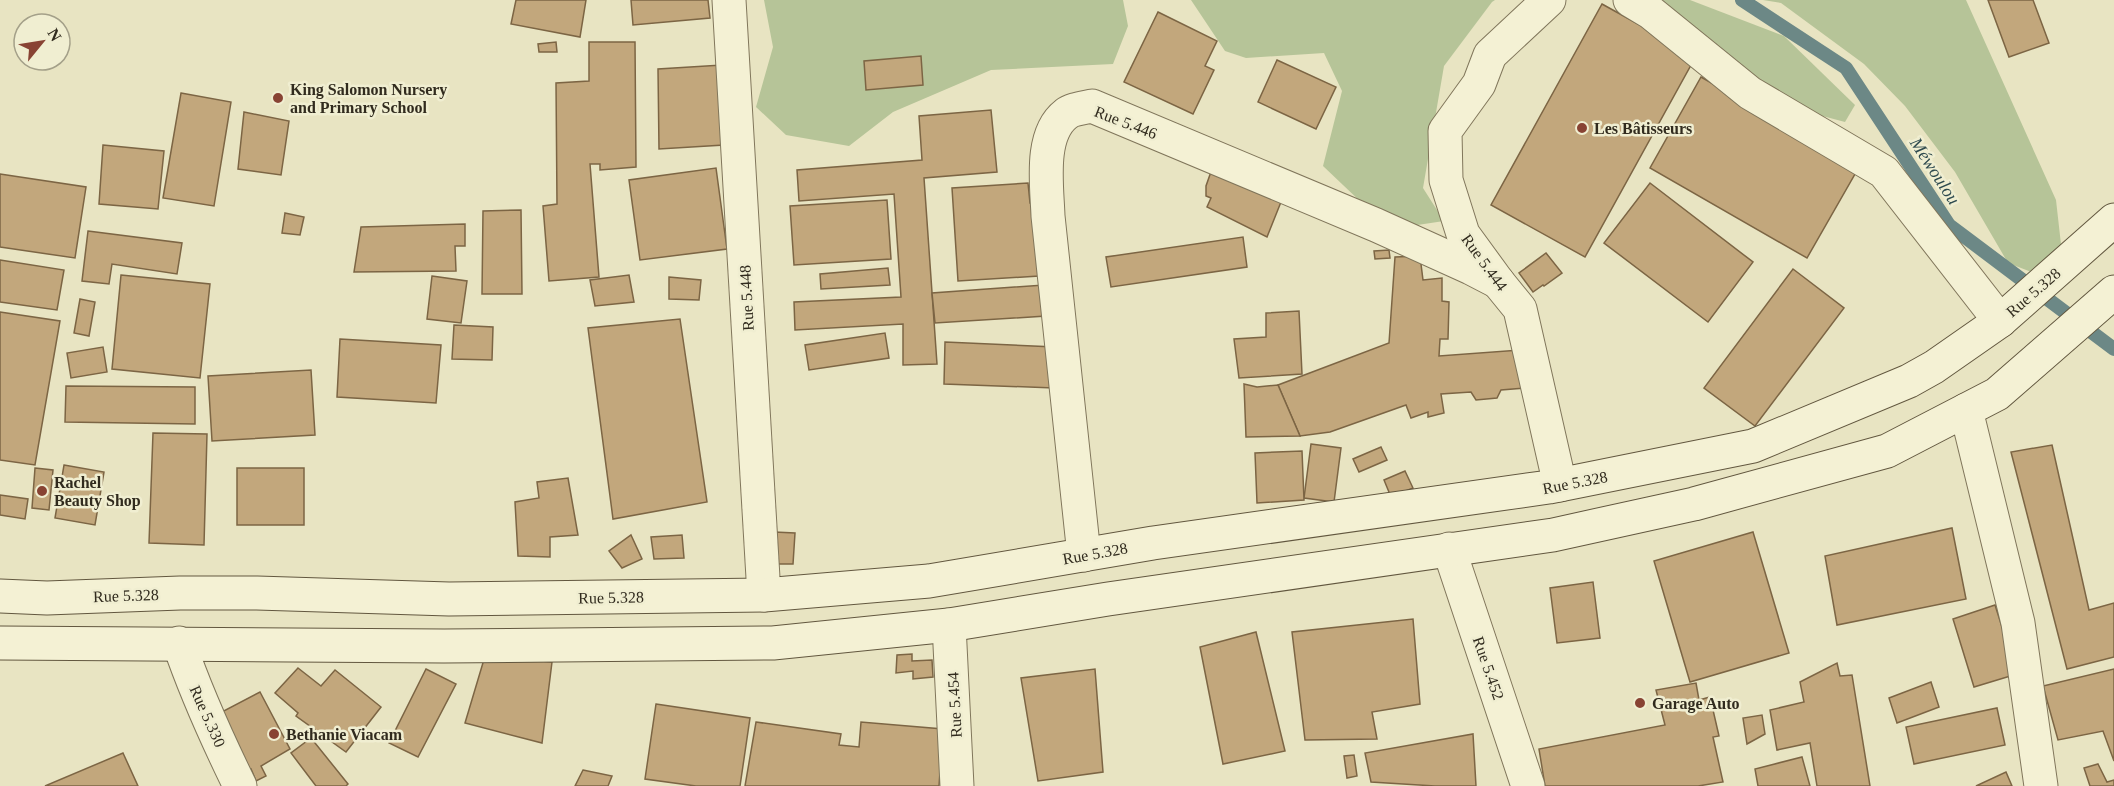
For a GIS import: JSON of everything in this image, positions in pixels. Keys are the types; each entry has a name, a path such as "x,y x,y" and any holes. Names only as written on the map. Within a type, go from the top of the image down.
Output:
{"main road":[{"name":"Rue 5.448","path":"729,0 764,595"},
{"name":"Rue 5.444","path":"1549,0 1490,55 1479,84 1445,131 1446,180 1463,234 1520,309 1560,485"},
{"path":"1630,0 1650,12 1750,93 1884,172 2011,311"},
{"name":"Rue 5.446","path":"1084,555 1048,216 1045,165 1053,128 1067,113 1092,106 1376,225 1498,282"},
{"name":"Rue 5.328","path":"0,596 47,598 257,593 449,599 764,595 929,581 1153,543 1560,485 1753,446 1908,381 1934,367 2011,311 2114,220"},
{"path":"0,643 455,646 773,643 949,624 1132,595 1553,535 1694,504 1887,451 1997,394 2106,299"},
{"path":"1965,410 2018,623 2041,786"},
{"name":"Rue 5.452","path":"1449,549 1528,786"},
{"name":"Rue 5.454","path":"949,624 957,786"},
{"name":"Rue 5.330","path":"179,643 193,685 240,786"}],"green space":[{"path":"764,0 1123,0 1128,26 1113,64 991,70 893,112 849,146 786,135 756,107 773,47"},
{"path":"1191,0 1495,0 1444,66 1423,188 1444,221 1404,227 1383,223 1323,166 1342,91 1324,53 1246,58 1225,51"},
{"path":"1647,0 1690,0 1784,36 1855,105 1845,122 1785,106"},
{"path":"1763,0 1966,0 2056,200 2063,262 2047,278 2008,263 1955,172 1905,106 1864,64 1781,3"}],"building":[{"path":"516,0 586,0 580,37 511,24"},
{"path":"631,0 708,0 710,18 633,25"},
{"path":"1988,0 2033,0 2049,43 2009,57"},
{"path":"1602,4 1696,56 1585,257 1491,205"},
{"path":"1158,12 1217,41 1205,66 1214,70 1193,114 1124,82"},
{"path":"556,42 557,52 539,52 538,44"},
{"path":"589,42 635,42 636,167 600,170 600,164 590,164 599,277 549,281 543,206 557,204 556,83 589,81"},
{"path":"921,56 923,85 866,90 864,61"},
{"path":"1277,60 1336,87 1316,129 1258,102"},
{"path":"722,65 724,145 659,149 658,69"},
{"path":"1701,77 1859,167 1807,258 1650,168"},
{"path":"181,93 231,102 214,206 163,198"},
{"path":"991,110 997,172 924,178 937,364 903,365 903,324 795,330 794,302 901,297 894,194 799,201 797,170 922,160 919,116"},
{"path":"244,112 289,121 281,175 238,169"},
{"path":"103,145 164,151 158,209 99,204"},
{"path":"1213,166 1283,197 1267,237 1207,207 1211,198 1206,196 1206,186"},
{"path":"716,168 727,249 640,260 629,180"},
{"path":"0,174 86,187 75,258 0,247"},
{"path":"1028,183 1030,203 1040,203 1039,276 958,281 952,188"},
{"path":"1650,183 1753,262 1708,322 1604,243"},
{"path":"887,200 891,259 794,265 790,206"},
{"path":"521,210 522,294 482,294 483,211"},
{"path":"285,213 304,217 300,235 282,233"},
{"path":"465,224 465,246 455,246 456,271 354,272 361,227"},
{"path":"88,231 182,243 177,274 112,264 109,284 82,281"},
{"path":"1243,237 1247,267 1111,287 1106,257"},
{"path":"1389,250 1390,258 1375,259 1374,251"},
{"path":"1546,253 1562,273 1533,292 1519,273"},
{"path":"1420,256 1423,280 1442,278 1442,301 1449,302 1448,339 1440,339 1439,356 1520,350 1525,388 1501,390 1497,398 1476,400 1471,392 1441,394 1444,413 1428,417 1428,412 1411,418 1406,405 1330,432 1300,436 1278,385 1389,343 1395,257"},
{"path":"0,260 64,270 57,310 0,302"},
{"path":"888,268 890,285 821,289 820,274"},
{"path":"1793,269 1844,308 1755,426 1704,388"},
{"path":"121,275 210,284 200,378 112,369"},
{"path":"629,275 634,302 595,306 590,280"},
{"path":"432,276 467,281 461,323 427,319"},
{"path":"669,277 701,280 699,300 669,299"},
{"path":"1044,285 1046,316 935,323 932,293"},
{"path":"80,299 95,302 89,336 74,333"},
{"path":"1299,311 1302,374 1239,378 1234,339 1266,337 1266,313"},
{"path":"0,312 60,321 35,465 0,460"},
{"path":"680,319 707,502 613,519 588,328"},
{"path":"454,325 493,327 492,360 452,359"},
{"path":"885,333 889,358 809,370 805,345"},
{"path":"340,339 441,345 436,403 337,397"},
{"path":"945,342 1055,347 1054,388 944,384"},
{"path":"103,347 107,372 71,378 67,353"},
{"path":"311,370 315,435 212,441 208,376"},
{"path":"1244,384 1257,387 1278,385 1300,436 1246,437"},
{"path":"66,386 195,387 195,424 65,422"},
{"path":"153,433 207,434 204,545 149,543"},
{"path":"1311,444 1341,448 1334,502 1304,498"},
{"path":"2052,445 2089,610 2114,603 2114,657 2067,669 2011,452"},
{"path":"1381,447 1387,460 1359,472 1353,459"},
{"path":"1302,451 1304,500 1257,503 1255,453"},
{"path":"64,465 104,472 95,525 55,518"},
{"path":"35,468 53,470 49,510 32,508"},
{"path":"237,468 304,468 304,525 237,525"},
{"path":"1405,471 1413,488 1391,497 1384,480"},
{"path":"568,478 578,535 550,537 550,557 518,556 515,502 539,498 537,482"},
{"path":"0,495 28,499 25,519 0,515"},
{"path":"1952,528 1966,599 1837,625 1825,556"},
{"path":"774,532 795,533 793,564 773,564"},
{"path":"1753,532 1789,653 1690,682 1654,561"},
{"path":"631,535 642,559 622,568 609,551"},
{"path":"682,535 684,558 654,559 651,537"},
{"path":"1593,582 1600,638 1557,643 1550,588"},
{"path":"1995,605 2017,674 1974,687 1953,619"},
{"path":"1413,619 1420,704 1372,712 1377,739 1305,740 1292,632"},
{"path":"1256,632 1285,751 1223,764 1200,647"},
{"path":"912,654 912,661 932,660 933,677 913,679 913,671 896,673 897,655"},
{"path":"485,656 552,662 542,743 465,723"},
{"path":"1837,663 1840,676 1852,675 1870,786 1817,786 1810,743 1777,750 1770,710 1804,702 1800,682"},
{"path":"298,668 321,686 335,670 381,707 346,752 296,716 298,713 275,693"},
{"path":"426,669 456,684 418,757 389,743"},
{"path":"1095,669 1103,772 1038,781 1021,678"},
{"path":"2114,669 2114,761 2103,731 2058,740 2043,686"},
{"path":"1931,682 1939,707 1897,723 1889,698"},
{"path":"1696,683 1699,700 1710,697 1719,736 1713,737 1723,782 1698,786 1545,786 1539,749 1665,725 1656,690"},
{"path":"260,692 290,749 261,766 266,776 256,781 251,769 246,771 216,715"},
{"path":"656,704 750,718 740,786 696,786 645,779"},
{"path":"1997,708 2005,745 1914,764 1906,727"},
{"path":"1762,715 1765,734 1747,744 1743,718"},
{"path":"756,722 841,734 839,745 859,747 861,722 943,729 939,786 745,786"},
{"path":"1473,734 1476,786 1371,782 1365,753"},
{"path":"311,738 348,784 346,786 316,786 291,753"},
{"path":"123,753 138,786 45,786"},
{"path":"1354,755 1357,776 1347,778 1344,756"},
{"path":"1802,757 1810,786 1758,786 1755,769"},
{"path":"2098,764 2107,782 2114,780 2114,786 2090,786 2084,768"},
{"path":"583,770 612,776 608,786 575,786"},
{"path":"2006,772 2012,786 1976,786"}],"waterway":[{"name":"Méwoulou","path":"1742,0 1846,68 1949,225 2114,349"}],"place":[{"name":"King Salomon Nursery and Primary School","path":"278,98"},
{"name":"Les Bâtisseurs","path":"1582,128"},
{"name":"Rachel Beauty Shop","path":"42,491"},
{"name":"Garage Auto","path":"1640,703"},
{"name":"Bethanie Viacam","path":"274,734"}]}
